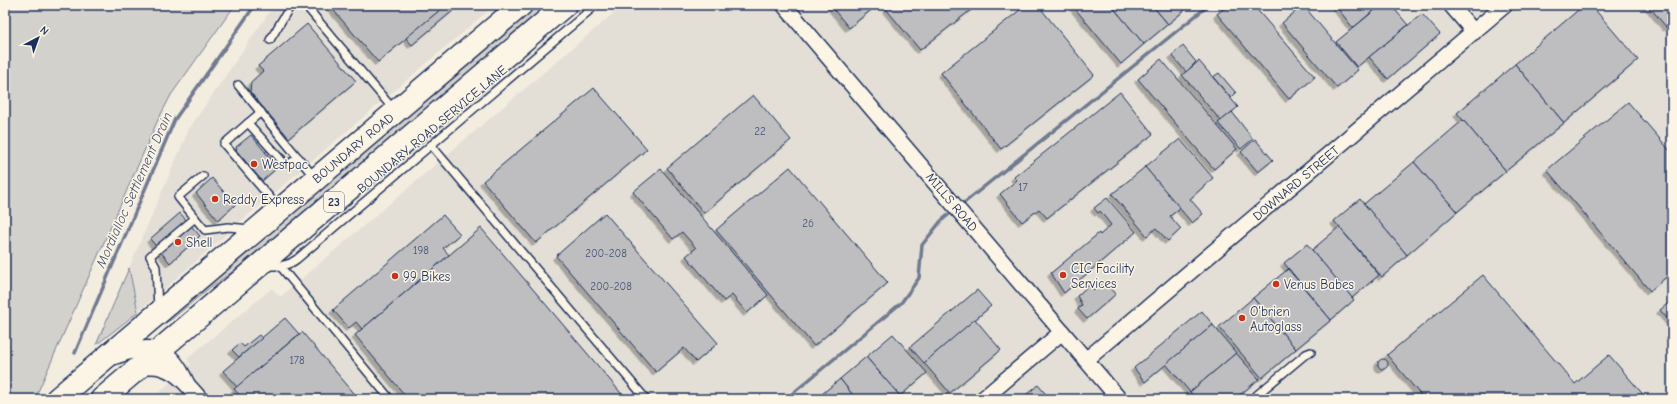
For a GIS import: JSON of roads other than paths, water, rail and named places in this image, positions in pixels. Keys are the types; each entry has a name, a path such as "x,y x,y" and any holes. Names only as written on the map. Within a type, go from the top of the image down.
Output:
{"main road":[{"name":"23","path":"102,399 565,5"},
{"name":"BOUNDARY ROAD","path":"57,399 396,112 511,10"},
{"path":"152,318 152,331 158,333 201,300 252,271"}],"street":[{"name":"MILLS ROAD","path":"784,5 1119,399"},
{"path":"1451,5 1474,32"},
{"name":"DOWNARD STREET","path":"1086,360 1505,5"},
{"path":"983,399 1062,332"},
{"path":"101,362 133,350 143,348 160,350 169,355 181,370 187,384"},
{"path":"139,368 146,366 161,366 187,384 200,399"}],"lane":[{"path":"270,40 291,5"},
{"path":"305,5 396,112"},
{"name":"BOUNDARY ROAD SERVICE LANE","path":"252,271 292,263 596,5"},
{"path":"238,85 316,179"},
{"path":"261,112 224,144 280,210"},
{"path":"248,123 284,163 288,164 299,158"},
{"path":"431,145 646,399"},
{"path":"202,176 178,197 205,230 228,227 257,230"},
{"path":"152,318 156,294 156,267 150,256 195,218"},
{"path":"280,266 390,399"},
{"path":"1252,399 1306,354 1311,352"}],"waterway":[{"name":"Mordialloc Settlement Drain","path":"75,353 175,119 255,5"},
{"path":"959,207 1209,5"},
{"path":"786,399 901,303 919,278 922,245 941,221 954,210"}],"place":[{"name":"Westpac","path":"254,164"},
{"name":"Reddy Express","path":"215,199"},
{"name":"Shell","path":"178,242"},
{"name":"CIC Facility Services","path":"1063,275"},
{"name":"99 Bikes","path":"395,276"},
{"name":"Venus Babes","path":"1276,284"},
{"name":"O'brien Autoglass","path":"1242,318"}]}
